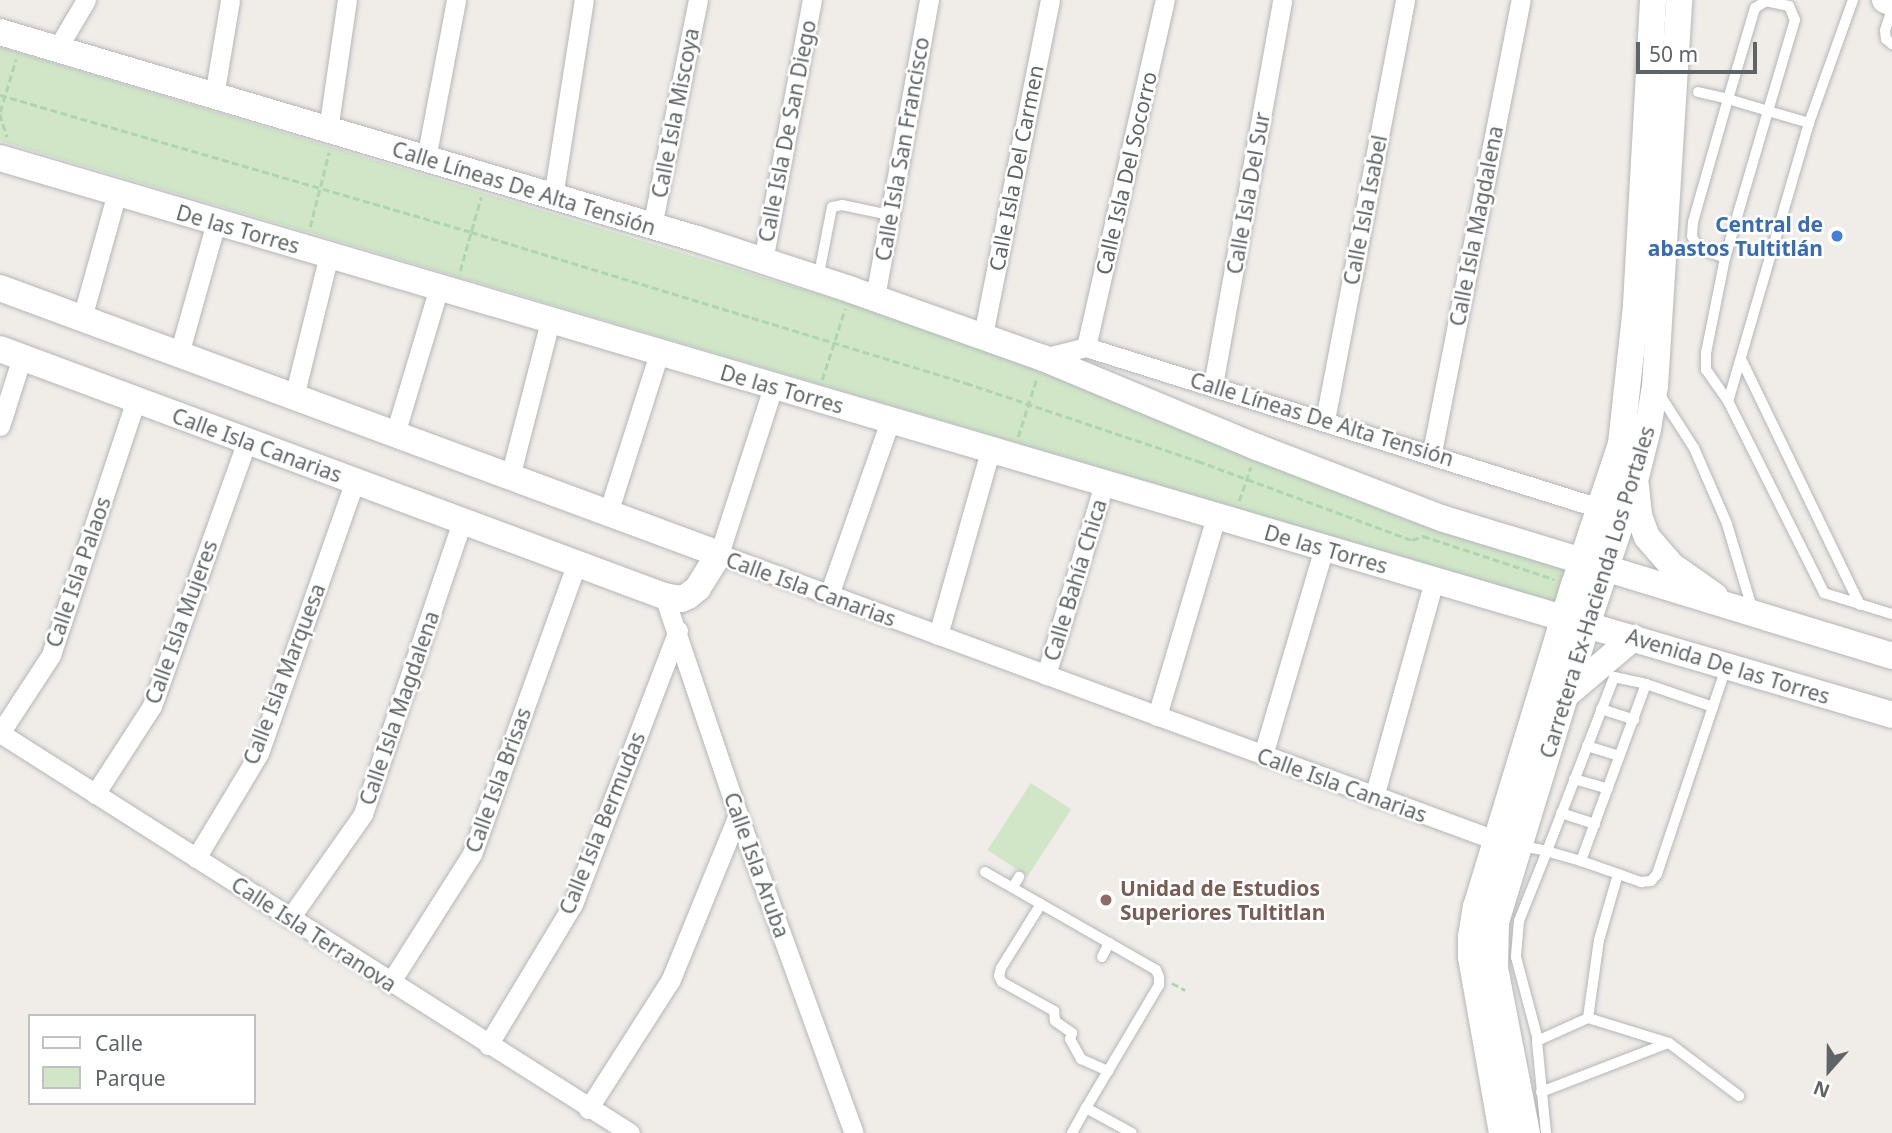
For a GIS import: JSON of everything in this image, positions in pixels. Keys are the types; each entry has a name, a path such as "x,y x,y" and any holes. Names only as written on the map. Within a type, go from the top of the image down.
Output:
{"main road":[{"path":"1885,0 1892,3"},
{"name":"Carretera Ex-Hacienda Los Portales","path":"1502,1133 1471,957 1476,907 1522,846 1600,508 1621,444 1648,307 1672,6"},
{"name":"Calle Líneas De Alta Tensión","path":"11,35 652,226 863,293 1043,358 1258,447 1586,573"},
{"name":"De las Torres","path":"1,161 1575,621"},
{"path":"0,288 719,554"},
{"name":"Carretera Ex-Hacienda Los Portales","path":"1586,573 1635,481 1654,386 1648,307"},
{"name":"Calle Isla Canarias","path":"11,353 664,596 688,596 698,588 719,554"},
{"path":"1635,481 1639,516 1647,537 1671,565 1742,611"},
{"path":"1586,573 1742,611 1892,656"},
{"name":"Carretera Ex-Hacienda Los Portales","path":"1527,1133 1495,969 1494,942 1496,922 1522,846 1566,695 1575,621"},
{"name":"Avenida De las Torres","path":"1575,621 1892,715"},
{"path":"1566,695 1633,638"}],"street":[{"path":"57,49 86,0"},
{"path":"215,96 229,0"},
{"path":"331,131 347,0"},
{"path":"426,159 456,0"},
{"path":"554,197 584,0"},
{"name":"Calle Isla Miscoya","path":"652,226 698,0"},
{"name":"Calle Isla De San Diego","path":"763,261 812,0"},
{"name":"Calle Isla San Francisco","path":"863,293 890,215 929,0"},
{"name":"Calle Isla Del Carmen","path":"983,335 1050,0"},
{"name":"Calle Isla Del Socorro","path":"1087,346 1165,0"},
{"name":"Calle Isla Del Sur","path":"1213,385 1282,0"},
{"name":"Calle Isla Isabel","path":"1325,420 1405,0"},
{"name":"Calle Isla Magdalena","path":"1432,453 1521,0"},
{"path":"82,318 117,193"},
{"path":"179,354 216,222"},
{"path":"294,397 317,252"},
{"path":"395,434 446,290"},
{"path":"510,477 550,321"},
{"path":"1043,358 1087,346"},
{"name":"Calle Líneas De Alta Tensión","path":"1087,346 1600,508"},
{"path":"0,426 11,353"},
{"path":"608,513 659,353"},
{"path":"719,554 773,387"},
{"name":"Calle Isla Palaos","path":"0,733 51,655 136,400"},
{"path":"829,595 890,421"},
{"name":"Calle Isla Mujeres","path":"95,794 152,706 247,441"},
{"path":"938,635 1001,454"},
{"name":"Calle Isla Marquesa","path":"195,858 259,753 355,481"},
{"name":"Calle Bahía Chica","path":"1046,675 1104,484"},
{"path":"1157,716 1224,520"},
{"name":"Calle Isla Magdalena","path":"289,918 363,814 462,521"},
{"path":"1263,755 1324,548"},
{"name":"Calle Isla Canarias","path":"719,554 1374,797 1522,846"},
{"name":"Calle Isla Brisas","path":"390,983 472,854 577,564"},
{"path":"1374,797 1434,580"},
{"name":"Calle Isla Aruba","path":"664,596 678,630 738,815 854,1133"},
{"name":"Calle Isla Bermudas","path":"488,1045 573,904 678,630"},
{"name":"Calle Isla Terranova","path":"0,733 588,1109 630,1133"},
{"path":"588,1109 671,979 738,815"}],"lane":[{"path":"1728,401 1809,122 1853,0"},
{"path":"1725,258 1697,247 1692,236 1755,8 1766,1 1788,6 1795,20 1725,258 1706,353 1706,370 1728,401 1824,593 1892,614"},
{"path":"1892,9 1885,31 1886,39 1892,44"},
{"path":"1698,92 1809,122"},
{"path":"818,279 832,206 842,205 890,215"},
{"path":"1741,359 1860,605"},
{"path":"1654,386 1694,448 1727,524 1742,611"},
{"path":"1522,846 1581,861 1641,881 1651,881 1657,874 1727,666"},
{"path":"1546,1133 1538,1040 1516,957 1522,846 1561,813 1614,677 1646,684 1713,708"},
{"path":"1581,861 1646,684"},
{"path":"1601,709 1634,720"},
{"path":"1587,746 1620,756"},
{"path":"1574,779 1608,789"},
{"path":"1561,813 1595,824"},
{"path":"985,872 1156,970 1159,977 1159,985 1072,1133"},
{"path":"1588,1018 1599,940 1618,874"},
{"path":"1013,887 1019,877"},
{"path":"1041,904 1001,968 999,976 1002,982 1054,1011 1055,1021 1075,1029 1070,1039 1081,1059 1108,1071"},
{"path":"1102,957 1109,943"},
{"path":"1538,1040 1588,1018 1669,1043 1739,1096"},
{"path":"1541,1093 1669,1043"},
{"path":"1086,1108 1132,1133"}],"path":[{"path":"0,112 5,96 11,35"},
{"path":"0,95 471,232 834,342 1247,478 1412,540 1423,536 1586,573"},
{"path":"317,252 320,188 331,131"},
{"path":"446,290 471,232 487,177"},
{"path":"816,399 834,342 863,293"},
{"path":"1001,454 1028,404 1043,358"},
{"path":"1224,520 1247,478 1258,447"}],"green space":[{"path":"0,47 921,325 1109,397 1407,520 1566,569 1555,602 0,141"},
{"path":"1031,783 1071,809 1028,876 987,850"}],"place":[{"name":"Central de abastos Tultitlán","path":"1837,236"},
{"name":"Unidad de Estudios Superiores Tultitlan","path":"1106,900"}]}
